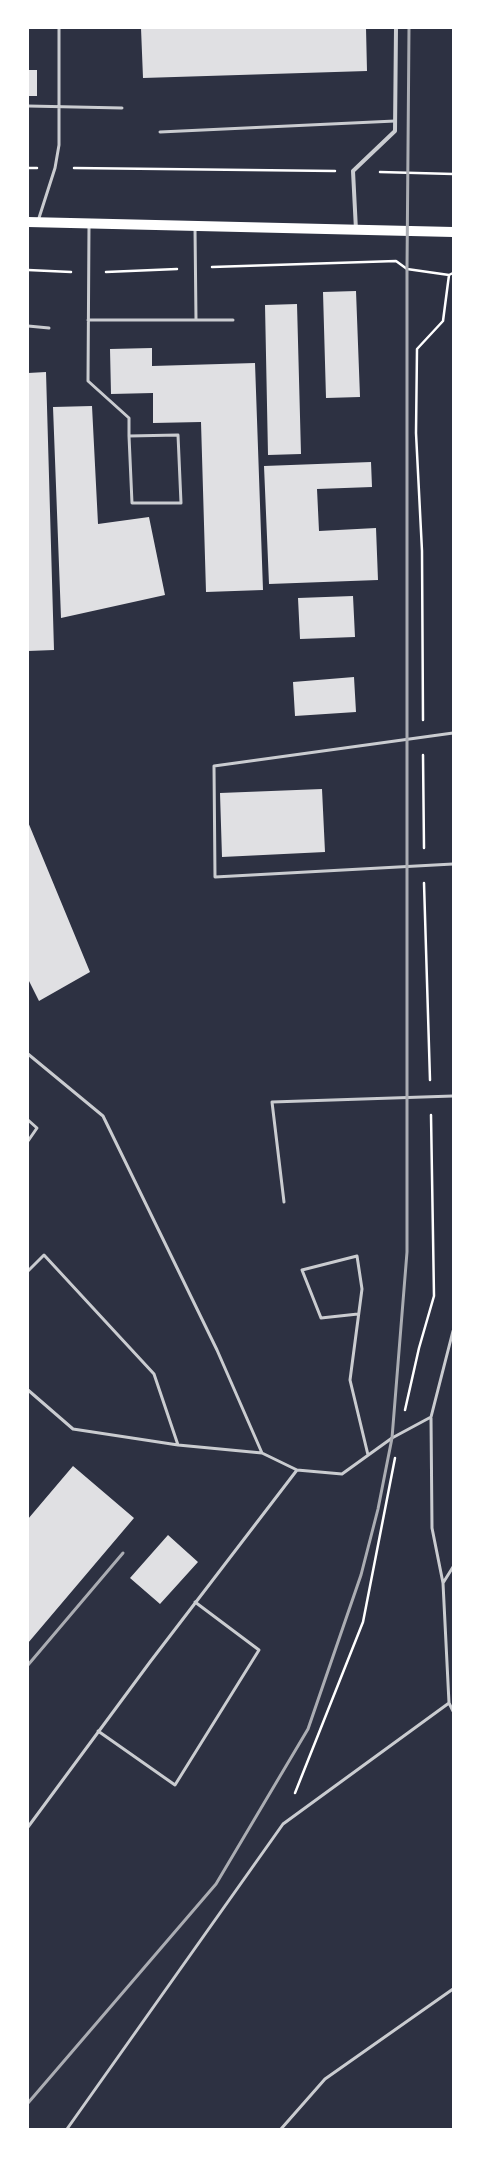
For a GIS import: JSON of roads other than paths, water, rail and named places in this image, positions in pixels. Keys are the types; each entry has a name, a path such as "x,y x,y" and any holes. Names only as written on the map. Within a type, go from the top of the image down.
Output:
{"main road":[{"path":"33,222 453,232"}],"street":[{"path":"356,230 353,171 395,131 396,28"}],"lane":[{"path":"33,222 55,168 60,145 59,28"},
{"path":"28,106 122,108"},
{"path":"160,132 395,121"},
{"path":"89,224 88,381 129,418 129,436 132,504 181,503 178,435 129,436"},
{"path":"195,226 196,320"},
{"path":"88,320 233,320"},
{"path":"28,326 49,328"},
{"path":"453,733 214,766 215,877 453,864"},
{"path":"28,1054 103,1116 217,1350 262,1453"},
{"path":"284,1202 272,1102 453,1096"},
{"path":"28,1120 37,1128 28,1141"},
{"path":"28,1271 44,1255 154,1374 178,1445"},
{"path":"358,1314 321,1318 302,1270 357,1256 362,1289 350,1380 368,1455"},
{"path":"453,1331 432,1417 432,1528 443,1583 449,1702 453,1711"},
{"path":"28,1390 73,1429 178,1445 262,1453 297,1470 342,1474 392,1438 432,1417"},
{"path":"28,1827 195,1602 297,1470"},
{"path":"443,1583 453,1567"},
{"path":"98,1731 175,1785 259,1650 195,1602"},
{"path":"67,2129 283,1824 449,1702"},
{"path":"281,2129 325,2079 453,1989"}],"railway":[{"path":"28,2103 216,1884 308,1729 361,1575 378,1509 392,1438 407,1252 407,269 409,28"},
{"path":"28,1665 123,1553"}]}
